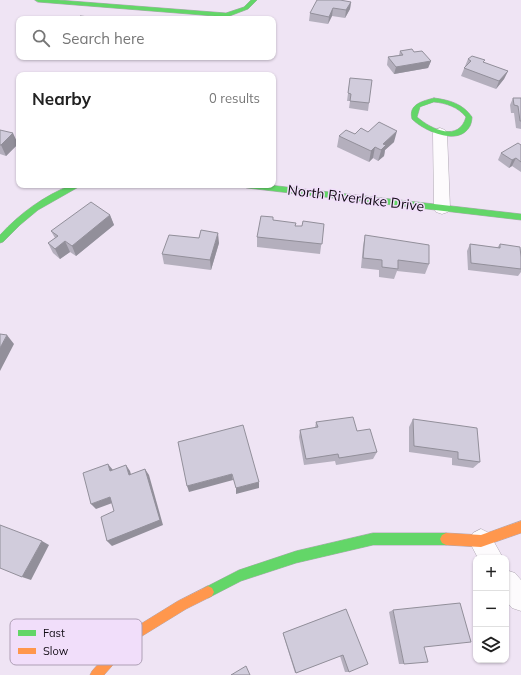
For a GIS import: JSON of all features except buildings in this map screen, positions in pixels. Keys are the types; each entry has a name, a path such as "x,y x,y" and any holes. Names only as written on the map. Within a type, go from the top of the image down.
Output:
{"street":[{"path":"38,0 227,15 246,8 254,0"},
{"path":"442,100 459,106 465,111 468,117 468,123 465,128 450,134 440,133 427,130 417,123 413,112 419,104 426,101 442,100"},
{"path":"440,133 442,208"},
{"path":"0,240 14,224 38,205 72,188"},
{"name":"North Riverlake Drive","path":"272,188 521,217"},
{"path":"142,630 182,605 239,576 296,557 373,539 433,538 486,550 521,527"},
{"path":"509,585 521,599"},
{"path":"96,675 105,665"}],"traffic: fast":[{"path":"38,0 227,15 246,8 254,0"},
{"path":"434,100 444,101 462,109 469,117 467,126 454,134 445,134 427,128 414,118 416,109 420,104 434,100"},
{"path":"0,240 26,215 45,201 71,188"},
{"path":"273,188 521,217"},
{"path":"208,592 239,576 296,557 373,539 446,539"}],"traffic: slow":[{"path":"446,539 481,541 521,527"},
{"path":"142,630 182,605 208,592"},
{"path":"96,675 105,665"}]}
